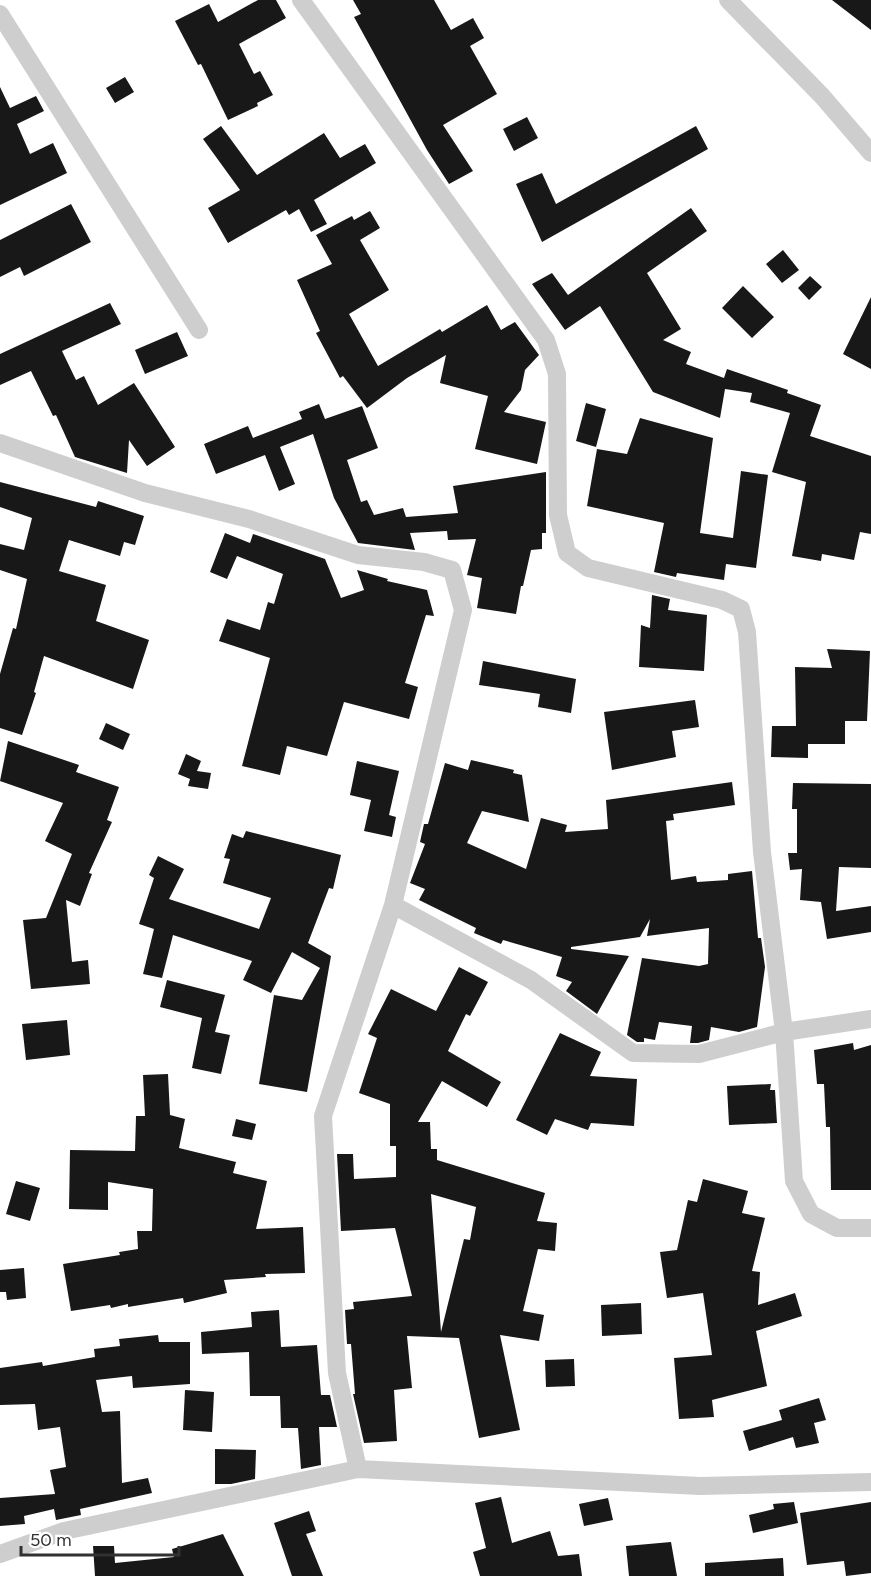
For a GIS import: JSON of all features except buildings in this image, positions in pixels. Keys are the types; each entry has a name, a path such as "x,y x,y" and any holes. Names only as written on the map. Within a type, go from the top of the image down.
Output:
{"street":[{"path":"301,0 546,340 557,374 558,515 567,553 588,568 722,600 741,609 747,632 762,852 783,1032 794,1181 811,1214 837,1228 871,1228"},
{"path":"728,0 822,96 871,153"},
{"path":"0,14 199,330"},
{"path":"0,443 145,493 249,519 358,555 424,562 452,570 463,610 393,905 323,1116 337,1373 358,1469"},
{"path":"393,905 531,980 633,1053 699,1054 783,1032 871,1019"},
{"path":"0,1554 64,1531 358,1469 700,1486 871,1482"}]}
